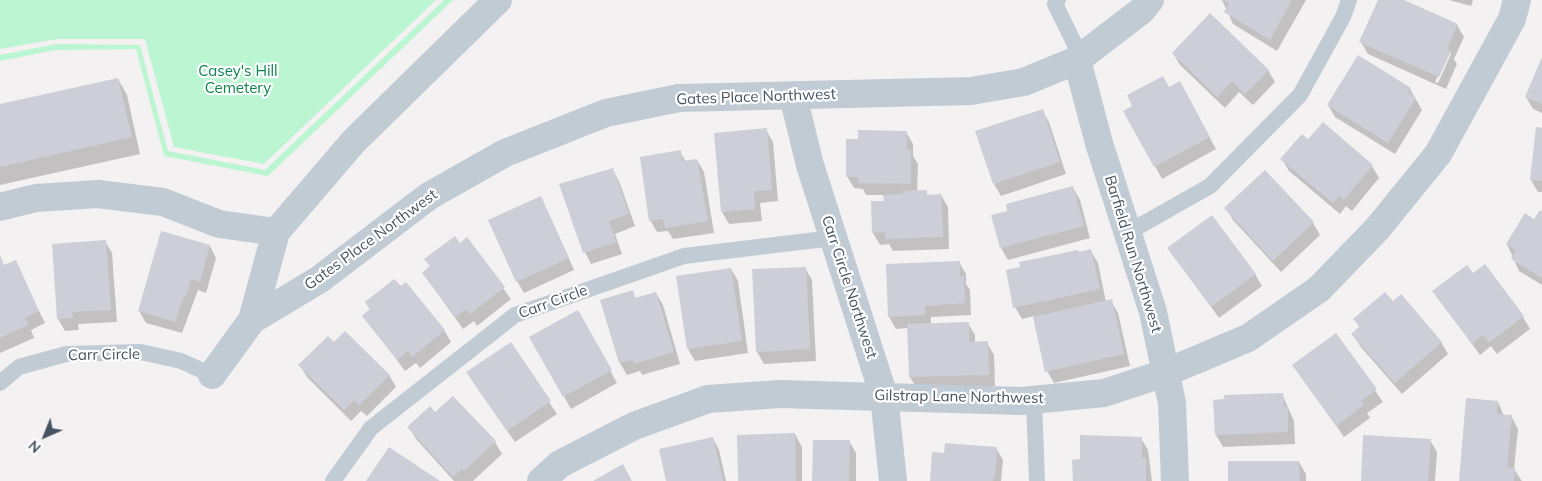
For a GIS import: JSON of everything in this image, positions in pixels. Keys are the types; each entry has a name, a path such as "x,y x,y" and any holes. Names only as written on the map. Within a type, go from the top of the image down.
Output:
{"street":[{"path":"252,320 276,232 354,141 498,0"},
{"name":"Gates Place Northwest","path":"212,375 252,320 320,279 429,196 505,153 606,113 679,98 971,91 1024,82 1079,58 1141,11 1150,0"},
{"name":"Gilstrap Lane Northwest","path":"541,481 560,464 634,426 708,399 780,394 1034,400 1104,393 1165,373 1248,338 1320,289 1377,229 1438,154 1512,19 1517,0"},
{"name":"Barfield Run Northwest","path":"1079,58 1099,143 1153,312 1172,403 1175,481"},
{"name":"Carr Circle Northwest","path":"794,96 810,165 884,396 893,481"},
{"path":"0,207 36,198 98,194 163,202 219,224 276,232"}],"lane":[{"path":"1058,0 1055,4 1079,58"},
{"path":"1127,233 1210,186 1300,95 1343,17 1349,0"},
{"name":"Carr Circle","path":"333,481 371,428 515,315 684,256 833,238"},
{"name":"Carr Circle","path":"0,383 19,367 66,354 140,352 181,361 212,375"},
{"path":"1034,400 1036,481"}],"green space":[{"name":"Casey's Hill Cemetery","path":"0,0 436,0 264,164 174,147 145,39 57,39 0,49"},
{"path":"444,0 453,0 268,176 164,156 136,49 56,50 0,61 0,55 56,44 140,45 168,151 265,170"}],"building":[{"path":"1223,0 1292,0 1270,40 1224,12 1229,3"},
{"path":"1378,0 1404,0 1458,24 1447,49 1451,51 1439,77 1359,42"},
{"path":"1210,13 1269,70 1245,94 1232,81 1217,97 1172,53"},
{"path":"1358,55 1411,88 1408,92 1416,98 1388,143 1327,105"},
{"path":"1542,57 1542,104 1525,97"},
{"path":"1163,76 1169,87 1180,81 1210,137 1154,167 1123,111 1132,106 1127,95"},
{"path":"118,78 132,137 0,167 0,104"},
{"path":"1043,109 1060,162 993,184 975,131"},
{"path":"1323,122 1373,165 1344,200 1339,195 1333,203 1280,159 1302,134 1308,139"},
{"path":"1536,127 1542,128 1542,181 1530,180"},
{"path":"767,128 772,190 754,191 755,209 721,212 714,133"},
{"path":"858,130 907,131 907,150 911,150 911,184 858,183 858,177 846,177 846,139 858,139"},
{"path":"681,150 682,161 697,159 708,221 665,228 663,219 649,221 640,157"},
{"path":"613,168 629,214 609,221 616,242 583,253 559,184"},
{"path":"1265,170 1314,222 1273,261 1224,208"},
{"path":"1073,186 1084,226 1000,248 991,215 1007,211 1006,204"},
{"path":"927,190 927,195 941,194 943,237 885,239 885,232 872,233 871,201 884,201 883,195 903,194 903,191"},
{"path":"541,196 569,258 516,282 488,220"},
{"path":"1540,210 1542,211 1542,278 1511,259 1516,250 1506,244 1525,213 1534,219"},
{"path":"1212,215 1256,274 1211,307 1167,248"},
{"path":"161,231 210,245 200,282 191,279 186,297 184,296 175,322 138,311"},
{"path":"455,236 460,243 467,237 505,287 470,314 466,309 456,317 422,273 430,266 424,259"},
{"path":"106,240 111,310 72,312 73,318 57,319 52,244"},
{"path":"1091,249 1100,289 1013,308 1006,270 1020,267 1019,262"},
{"path":"0,255 4,265 16,260 39,311 25,318 28,325 0,338"},
{"path":"960,261 960,276 964,276 965,303 925,306 925,315 888,317 886,264"},
{"path":"1485,264 1524,316 1489,343 1483,335 1472,344 1432,291 1467,265 1473,273"},
{"path":"806,267 810,349 756,352 752,269"},
{"path":"731,268 742,341 687,349 676,276"},
{"path":"394,279 401,286 406,282 445,330 412,357 408,351 397,360 362,316 370,309 365,302"},
{"path":"633,290 635,298 656,292 674,352 634,364 633,360 619,363 600,300"},
{"path":"1385,292 1393,301 1401,294 1442,342 1395,383 1351,334 1360,326 1353,319"},
{"path":"1112,299 1124,354 1045,372 1033,317"},
{"path":"578,310 612,370 563,397 529,337"},
{"path":"969,322 969,342 988,341 989,375 909,377 907,324"},
{"path":"345,331 390,375 359,405 354,400 344,410 298,365 328,336 334,342"},
{"path":"1336,333 1377,389 1361,401 1364,405 1336,426 1292,365"},
{"path":"511,342 551,401 507,431 466,372"},
{"path":"1283,393 1284,407 1288,407 1288,432 1215,435 1213,400 1224,399 1224,395"},
{"path":"453,396 496,441 464,471 462,469 453,477 407,427 430,406 435,412"},
{"path":"1466,398 1498,401 1497,414 1512,415 1507,467 1515,468 1514,481 1459,481"},
{"path":"795,433 796,481 738,481 737,435"},
{"path":"1080,435 1142,437 1142,458 1146,458 1146,481 1073,481 1072,460 1080,459"},
{"path":"1363,435 1431,439 1428,481 1361,481"},
{"path":"713,437 723,481 666,481 659,449"},
{"path":"813,440 850,440 849,481 812,481"},
{"path":"945,443 997,447 995,478 993,478 993,481 930,481 932,452 944,453"},
{"path":"389,447 440,481 366,481"},
{"path":"1228,461 1299,461 1300,481 1228,481"},
{"path":"623,464 632,481 593,481"}]}
